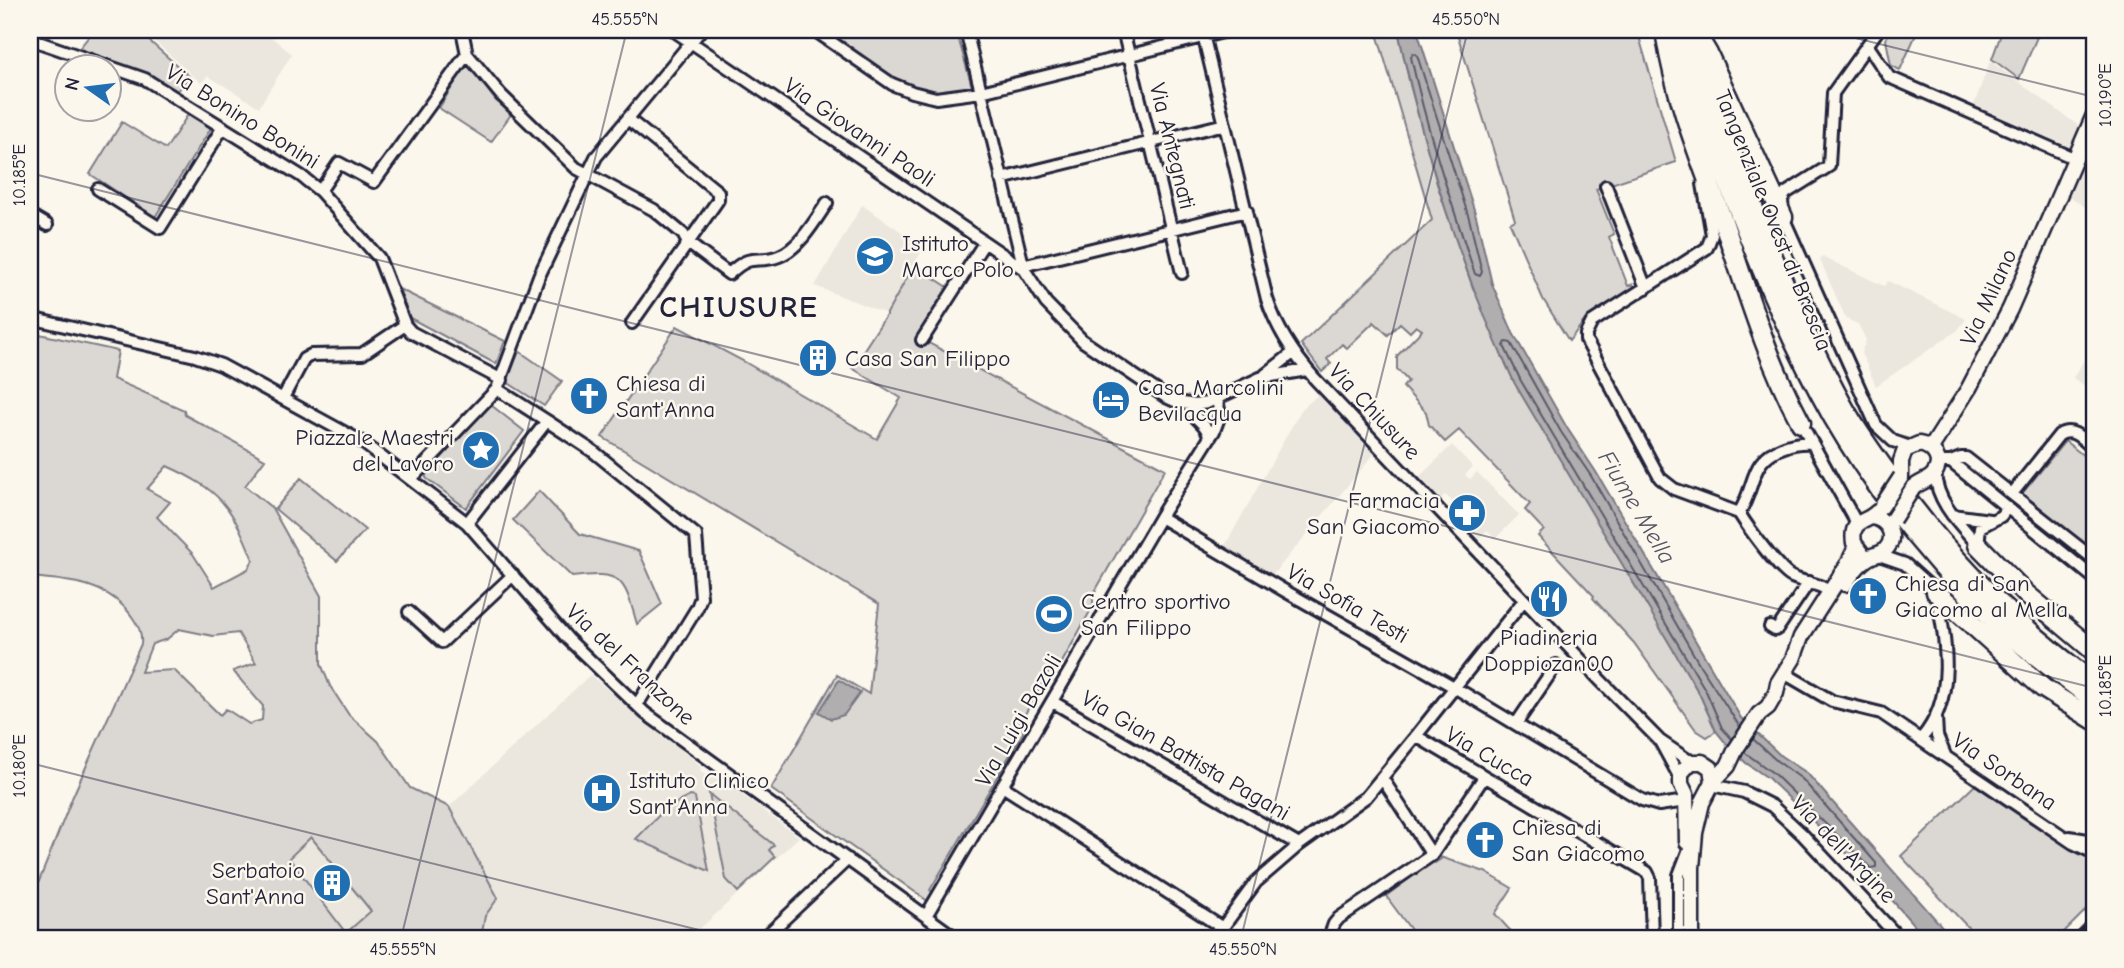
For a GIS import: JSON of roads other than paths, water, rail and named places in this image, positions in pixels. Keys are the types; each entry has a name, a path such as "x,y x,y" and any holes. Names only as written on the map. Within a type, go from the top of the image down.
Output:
{"highway":[{"path":"1665,30 1672,74 1695,143 1766,345 1801,423"},
{"name":"Tangenziale Ovest di Brescia","path":"1671,30 1776,300 1834,418 1901,516 1952,577 2013,637 2094,700"},
{"name":"Tangenziale Ovest di Brescia","path":"1685,30 1788,292 1844,409 1903,494 1961,566 2022,626 2094,683"},
{"path":"1693,30 1708,54 1783,217"},
{"path":"1978,545 2026,594 2094,651"},
{"path":"1937,592 2043,688 2094,720"}],"main road":[{"name":"Via Milano","path":"1793,659 1803,650 1852,574 1889,546 1891,523 1917,485 1929,479 1939,461 1969,388 2010,309 2094,116"},
{"path":"1857,524 1877,512 1902,474 1902,455 1910,447 1919,444 1939,461"},
{"path":"1902,474 1917,485"},
{"path":"1877,512 1882,520 1891,523"},
{"name":"Via Milano","path":"1711,787 1726,769 1759,714 1776,693 1801,637 1848,564 1856,547 1853,533 1857,524"},
{"path":"1856,547 1863,554 1876,555"},
{"name":"Via Milano","path":"1707,764 1720,760 1736,749"},
{"path":"1692,868 1683,768 1697,761 1707,764 1713,772 1711,787 1699,813 1692,868 1692,938"},
{"path":"1683,789 1693,794 1711,787"}],"street":[{"path":"462,30 467,54 500,95 576,169 654,210 683,234 688,243 729,274 743,261 780,256 804,237 827,203"},
{"name":"Via Giovanni Paoli","path":"673,30 1023,268"},
{"path":"411,479 499,385 538,276 586,173 596,157 701,30"},
{"path":"814,30 892,84 936,98 981,92 1203,33 1231,30"},
{"path":"965,30 1023,268 1046,303 1083,341 1166,397 1189,405 1217,399 1260,378 1293,353"},
{"name":"Via Antegnati","path":"1123,30 1182,273"},
{"path":"1878,30 1833,93 1829,166 1786,193 1782,199 1783,217 1876,425 1893,441 1910,447"},
{"name":"Via Chiusure","path":"1203,33 1271,310 1293,353 1660,741 1691,762"},
{"name":"Via Bonino Bonini","path":"30,38 145,79 320,191 379,258 405,325"},
{"path":"1868,46 1889,76 2076,159"},
{"path":"320,191 339,163 374,182 467,54"},
{"path":"628,119 718,192 718,200 632,323"},
{"path":"1002,179 1225,124"},
{"path":"98,189 160,228 223,127"},
{"path":"1695,143 1712,235 1707,248 1592,322 1586,340 1660,478 1674,489 1740,513 1770,554 1792,577 1829,591"},
{"path":"1606,186 1646,288"},
{"path":"1023,268 1247,211"},
{"path":"30,215 47,225"},
{"path":"922,340 984,243"},
{"path":"30,318 195,356 221,365 362,442 467,523 547,421"},
{"path":"283,397 304,359 311,355 362,354 405,325 411,332 499,385 594,452 696,534 701,597 697,608 637,705"},
{"path":"1260,378 1307,370"},
{"name":"Via Luigi Bazoli","path":"926,916 1219,421 1217,399"},
{"path":"1189,405 1192,415 1204,425 1209,436"},
{"path":"1795,443 1801,423"},
{"path":"1801,423 1857,524"},
{"path":"1978,545 1980,527 2001,516 2007,508 2011,493 2059,435 2074,432 2094,449"},
{"path":"1740,513 1761,460 1774,451 1795,443 1812,443"},
{"path":"1939,461 1966,458 2094,559"},
{"path":"1939,461 2007,508 2094,578"},
{"path":"1939,461 1938,491 1952,515 1978,545"},
{"path":"2007,508 2022,502"},
{"path":"1952,515 1992,521"},
{"name":"Via Sofia Testi","path":"1160,517 1646,802 1659,805 1683,789"},
{"name":"Via del Franzone","path":"467,523 568,639 637,705 675,736 956,938"},
{"path":"1876,555 1909,567 1937,592"},
{"path":"409,612 442,642 513,575"},
{"path":"1770,628 1778,628 1809,582"},
{"name":"Via Sorbana","path":"1921,739 1936,714 1947,678 1937,592"},
{"path":"1416,736 1524,600"},
{"path":"1516,724 1556,665"},
{"name":"Via Sorbana","path":"1781,678 1832,701 1881,713 2074,843 2094,853"},
{"name":"Via Gian Battista Pagani","path":"1053,702 1299,845"},
{"path":"1936,714 1937,736 1946,756"},
{"name":"Via Cucca","path":"1218,934 1256,882 1299,845 1361,802 1416,736 1647,872 1650,878 1652,938"},
{"name":"Via Chiusure","path":"1660,741 1683,789"},
{"path":"1329,938 1339,918 1432,855 1484,777"},
{"path":"1382,778 1432,855"},
{"path":"1004,787 1218,934 1230,938"},
{"name":"Via dell'Argine","path":"1711,787 1744,792 1772,806 1803,835 1899,938"},
{"name":"Via Sorbana","path":"2066,836 2094,841"},
{"path":"1679,938 1679,870 1689,849"},
{"path":"764,938 848,859"}],"water":[{"path":"1398,30 1417,30 1476,216 1492,284 1513,333 1741,718 1781,756 1807,773 1952,938 1925,938 1857,863 1768,778 1746,763 1716,731 1700,695 1515,384 1478,299 1446,211 1408,76"},
{"path":"839,680 860,693 844,715 831,719 819,712"}],"railway":[{"path":"2073,938 2094,917"}],"place":[{"name":"Istituto Marco Polo","path":"875,256"},
{"name":"Casa San Filippo","path":"818,358"},
{"name":"Chiesa di Sant'Anna","path":"589,396"},
{"name":"Casa Marcolini Bevilacqua","path":"1111,400"},
{"name":"Piazzale Maestri del Lavoro","path":"481,450"},
{"name":"Farmacia San Giacomo","path":"1467,513"},
{"name":"Chiesa di San Giacomo al Mella","path":"1868,596"},
{"name":"Piadineria Doppiozan00","path":"1549,599"},
{"name":"Centro sportivo San Filippo","path":"1054,614"},
{"name":"Istituto Clinico Sant'Anna","path":"602,793"},
{"name":"Chiesa di San Giacomo","path":"1485,840"},
{"name":"Serbatoio Sant'Anna","path":"332,883"}],"district":[{"name":"CHIUSURE","path":"739,307"}],"water label":[{"name":"Fiume Mella","path":"1637,507"}]}
